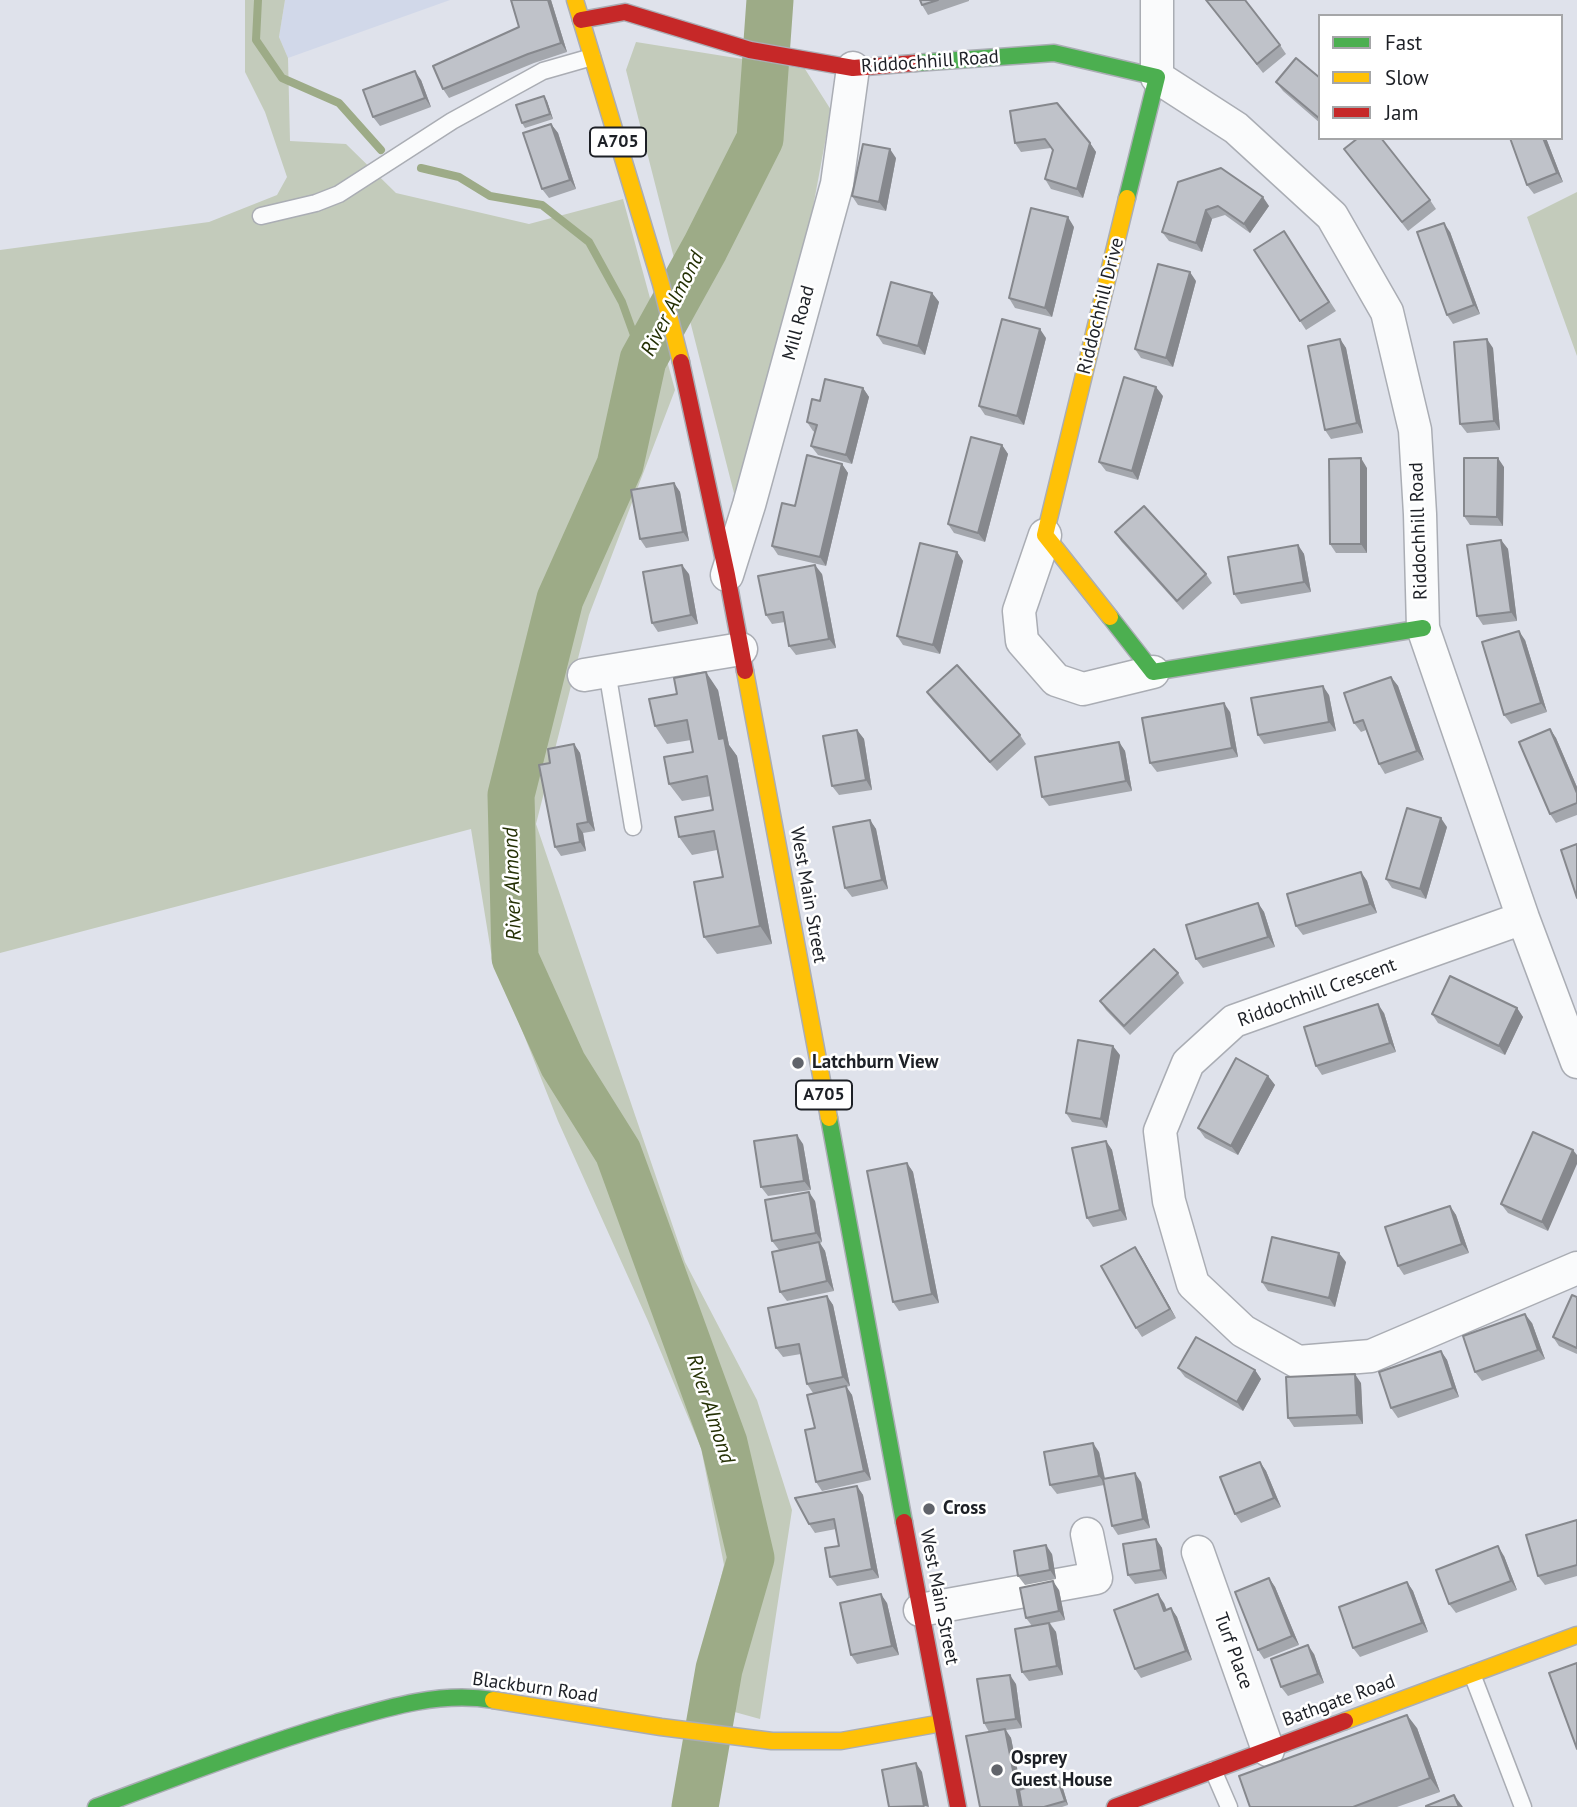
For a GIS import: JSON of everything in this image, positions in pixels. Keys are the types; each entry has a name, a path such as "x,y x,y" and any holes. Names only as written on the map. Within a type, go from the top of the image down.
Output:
{"main road":[{"name":"West Main Street","path":"575,0 661,284 687,383 727,575 958,1807"},
{"name":"Riddochhill Road","path":"581,20 625,12 750,50 853,68 1054,53 1157,77"},
{"name":"Riddochhill Drive","path":"1045,535 1157,77"},
{"path":"1045,535 1153,673"},
{"name":"Riddochhill Drive","path":"1153,673 1423,628"},
{"name":"Bathgate Road","path":"1115,1807 1577,1635"},
{"name":"Blackburn Road","path":"96,1807 294,1735 396,1705 440,1698 487,1699 661,1727 772,1741 841,1741 942,1723"}],"street":[{"path":"1157,0 1157,77"},
{"name":"Mill Road","path":"727,575 749,505 837,184 853,68"},
{"name":"Riddochhill Road","path":"1157,77 1236,128 1332,216 1387,312 1415,430 1423,628 1577,1062"},
{"name":"Riddochhill Drive","path":"1045,535 1018,611 1021,641 1056,680 1083,689 1153,673"},
{"path":"596,673 741,649"},
{"name":"Riddochhill Crescent","path":"1524,918 1234,1021 1188,1063 1160,1131 1168,1201 1193,1284 1243,1331 1298,1362 1371,1356 1577,1268"},
{"path":"920,1610 1096,1578 1087,1534"},
{"name":"Turf Place","path":"1198,1552 1268,1750"}],"lane":[{"path":"261,216 316,203 339,194 452,121 543,71 592,57"},
{"path":"596,673 633,827"},
{"path":"1472,1674 1523,1807"},
{"path":"1213,1770 1228,1807"}],"shaded area":[{"path":"285,0 450,0 288,58 279,37"}],"green space":[{"path":"245,0 285,0 279,37 288,58 290,141 346,144 396,193 529,224 623,199 675,390 589,615 536,824 685,1262 757,1400 792,1510 760,1719 691,1700 724,1565 701,1448 648,1321 558,1121 491,952 471,829 0,953 0,250 209,222 277,195 287,177 265,112 245,72"},
{"path":"636,42 805,69 831,110 804,256 737,505 626,70"},
{"path":"1577,192 1577,356 1527,217"}],"building":[{"path":"511,0 548,0 561,43 443,89 433,66 519,27"},
{"path":"920,0 938,0 922,5"},
{"path":"1206,0 1245,0 1280,45 1257,64"},
{"path":"1296,58 1318,76 1318,117 1276,82"},
{"path":"415,71 425,98 373,117 363,90"},
{"path":"544,96 550,114 522,123 516,105"},
{"path":"1057,103 1090,143 1077,189 1045,179 1053,150 1045,139 1015,143 1010,111"},
{"path":"551,124 570,180 542,189 523,133"},
{"path":"1355,140 1383,140 1430,200 1402,222 1344,149"},
{"path":"1511,140 1544,140 1557,173 1527,185"},
{"path":"863,144 890,149 879,202 852,196"},
{"path":"1221,168 1263,197 1244,224 1218,206 1206,210 1196,243 1162,232 1178,182"},
{"path":"1031,208 1068,217 1045,308 1009,298"},
{"path":"1444,223 1474,305 1447,315 1417,232"},
{"path":"1284,231 1329,302 1300,321 1254,250"},
{"path":"1158,264 1190,272 1166,358 1135,349"},
{"path":"891,282 932,293 918,346 877,335"},
{"path":"1002,319 1040,329 1017,416 979,406"},
{"path":"1340,339 1357,423 1325,430 1308,346"},
{"path":"1487,339 1494,421 1460,424 1454,342"},
{"path":"1124,377 1156,387 1132,471 1099,462"},
{"path":"825,379 863,388 846,455 811,446 817,425 807,422 812,399 820,401"},
{"path":"971,437 1002,445 978,533 948,524"},
{"path":"807,455 842,464 820,557 772,546 782,503 795,506"},
{"path":"1361,458 1361,544 1330,544 1329,459"},
{"path":"1464,458 1498,458 1497,517 1464,516"},
{"path":"674,483 683,532 640,539 631,490"},
{"path":"1144,506 1206,574 1177,601 1115,532"},
{"path":"1501,540 1511,612 1477,616 1467,545"},
{"path":"920,543 957,552 933,645 897,636"},
{"path":"1298,545 1304,582 1234,594 1228,557"},
{"path":"682,565 691,615 652,623 643,572"},
{"path":"815,565 829,639 789,646 783,612 766,615 758,576"},
{"path":"1519,631 1541,703 1504,715 1482,642"},
{"path":"957,665 1020,735 990,762 927,692"},
{"path":"706,672 719,739 724,738 760,926 704,937 694,882 723,877 714,831 679,837 675,817 713,810 707,776 669,784 664,757 693,752 687,720 655,726 649,699 677,694 674,678"},
{"path":"1391,677 1417,751 1379,764 1363,720 1354,723 1344,693"},
{"path":"1323,686 1329,722 1258,735 1251,698"},
{"path":"1224,703 1232,748 1150,763 1142,718"},
{"path":"1550,729 1577,793 1577,803 1550,814 1519,742"},
{"path":"857,730 866,780 832,786 823,736"},
{"path":"1119,742 1126,781 1042,797 1035,757"},
{"path":"574,744 588,822 577,824 580,842 555,847 539,765 550,763 548,749"},
{"path":"1407,808 1441,818 1420,889 1386,879"},
{"path":"870,820 882,880 845,888 833,827"},
{"path":"1577,844 1577,898 1561,850"},
{"path":"1361,872 1370,904 1296,926 1287,894"},
{"path":"1258,903 1268,937 1196,959 1186,925"},
{"path":"1154,949 1178,973 1124,1026 1100,1001"},
{"path":"1450,976 1517,1008 1499,1046 1432,1014"},
{"path":"1378,1004 1390,1043 1316,1066 1304,1027"},
{"path":"1078,1040 1113,1046 1101,1119 1066,1113"},
{"path":"1236,1058 1268,1076 1231,1146 1198,1128"},
{"path":"1533,1132 1573,1150 1542,1222 1501,1204"},
{"path":"797,1135 804,1181 761,1187 754,1141"},
{"path":"1106,1141 1120,1210 1087,1218 1072,1148"},
{"path":"907,1163 932,1294 893,1302 867,1171"},
{"path":"809,1192 816,1233 772,1241 765,1200"},
{"path":"1450,1206 1462,1244 1398,1266 1385,1227"},
{"path":"1272,1237 1339,1253 1329,1298 1262,1282"},
{"path":"819,1242 827,1281 780,1292 772,1252"},
{"path":"1135,1247 1170,1309 1136,1328 1101,1266"},
{"path":"1572,1295 1577,1297 1577,1348 1553,1337"},
{"path":"827,1296 843,1377 807,1384 799,1344 776,1348 768,1308"},
{"path":"1525,1314 1538,1350 1475,1372 1463,1336"},
{"path":"1196,1337 1255,1370 1237,1402 1178,1368"},
{"path":"1441,1351 1453,1388 1391,1408 1379,1372"},
{"path":"1355,1374 1357,1415 1288,1418 1286,1377"},
{"path":"846,1386 864,1471 816,1482 805,1430 815,1428 807,1395"},
{"path":"1093,1443 1099,1476 1050,1485 1044,1452"},
{"path":"1260,1462 1274,1498 1235,1514 1220,1477"},
{"path":"1135,1473 1143,1519 1112,1526 1103,1479"},
{"path":"857,1486 872,1569 830,1577 825,1548 839,1546 834,1519 809,1524 795,1498"},
{"path":"1577,1520 1577,1565 1538,1576 1526,1535"},
{"path":"1156,1539 1161,1570 1128,1575 1123,1544"},
{"path":"1046,1545 1050,1570 1018,1576 1014,1551"},
{"path":"1498,1546 1511,1581 1449,1604 1436,1570"},
{"path":"1269,1578 1292,1636 1258,1650 1235,1592"},
{"path":"1053,1581 1059,1611 1026,1618 1020,1588"},
{"path":"1407,1582 1422,1623 1353,1648 1339,1607"},
{"path":"881,1594 892,1646 851,1655 840,1603"},
{"path":"1158,1594 1164,1611 1171,1608 1186,1651 1135,1669 1114,1610"},
{"path":"1049,1623 1057,1666 1022,1672 1015,1629"},
{"path":"1308,1645 1318,1674 1281,1687 1271,1659"},
{"path":"1577,1663 1577,1749 1549,1673"},
{"path":"1010,1675 1016,1719 984,1723 977,1679"},
{"path":"1407,1715 1430,1778 1353,1807 1250,1807 1239,1776"},
{"name":"Osprey Guest House","path":"1005,1729 1020,1807 980,1807 966,1736"},
{"path":"916,1763 924,1806 889,1807 882,1770"},
{"path":"1057,1778 1065,1801 1044,1807 1022,1807 1019,1790"},
{"path":"1454,1795 1459,1807 1426,1807 1426,1806"}],"waterway":[{"path":"258,0 256,40 282,78 339,103 381,150"},
{"name":"River Almond","path":"695,1807 719,1669 751,1558 724,1443 618,1152 563,1064 515,958 511,795 560,599 620,465 643,360 705,248 760,139 770,0"},
{"path":"421,168 459,177 490,196 542,205 589,242 622,302 643,360"}],"traffic: fast":[{"path":"915,63 1054,53 1157,77 1127,198"},
{"path":"1110,617 1153,672 1423,628"},
{"path":"829,1118 904,1522"},
{"path":"96,1807 275,1742 374,1712 433,1699 493,1700"}],"traffic: slow":[{"path":"575,0 661,284 681,362"},
{"path":"1110,617 1045,535 1127,198"},
{"path":"745,671 829,1118"},
{"path":"1345,1721 1577,1635"},
{"path":"493,1700 661,1727 772,1741 841,1741 942,1723"}],"traffic: jam":[{"path":"581,20 625,12 750,50 853,68 915,63"},
{"path":"681,362 745,671"},
{"path":"904,1522 958,1807"},
{"path":"1115,1807 1345,1721"}],"place":[{"name":"Latchburn View","path":"798,1063"},
{"name":"Cross","path":"929,1509"},
{"name":"Osprey Guest House","path":"997,1770"}]}
